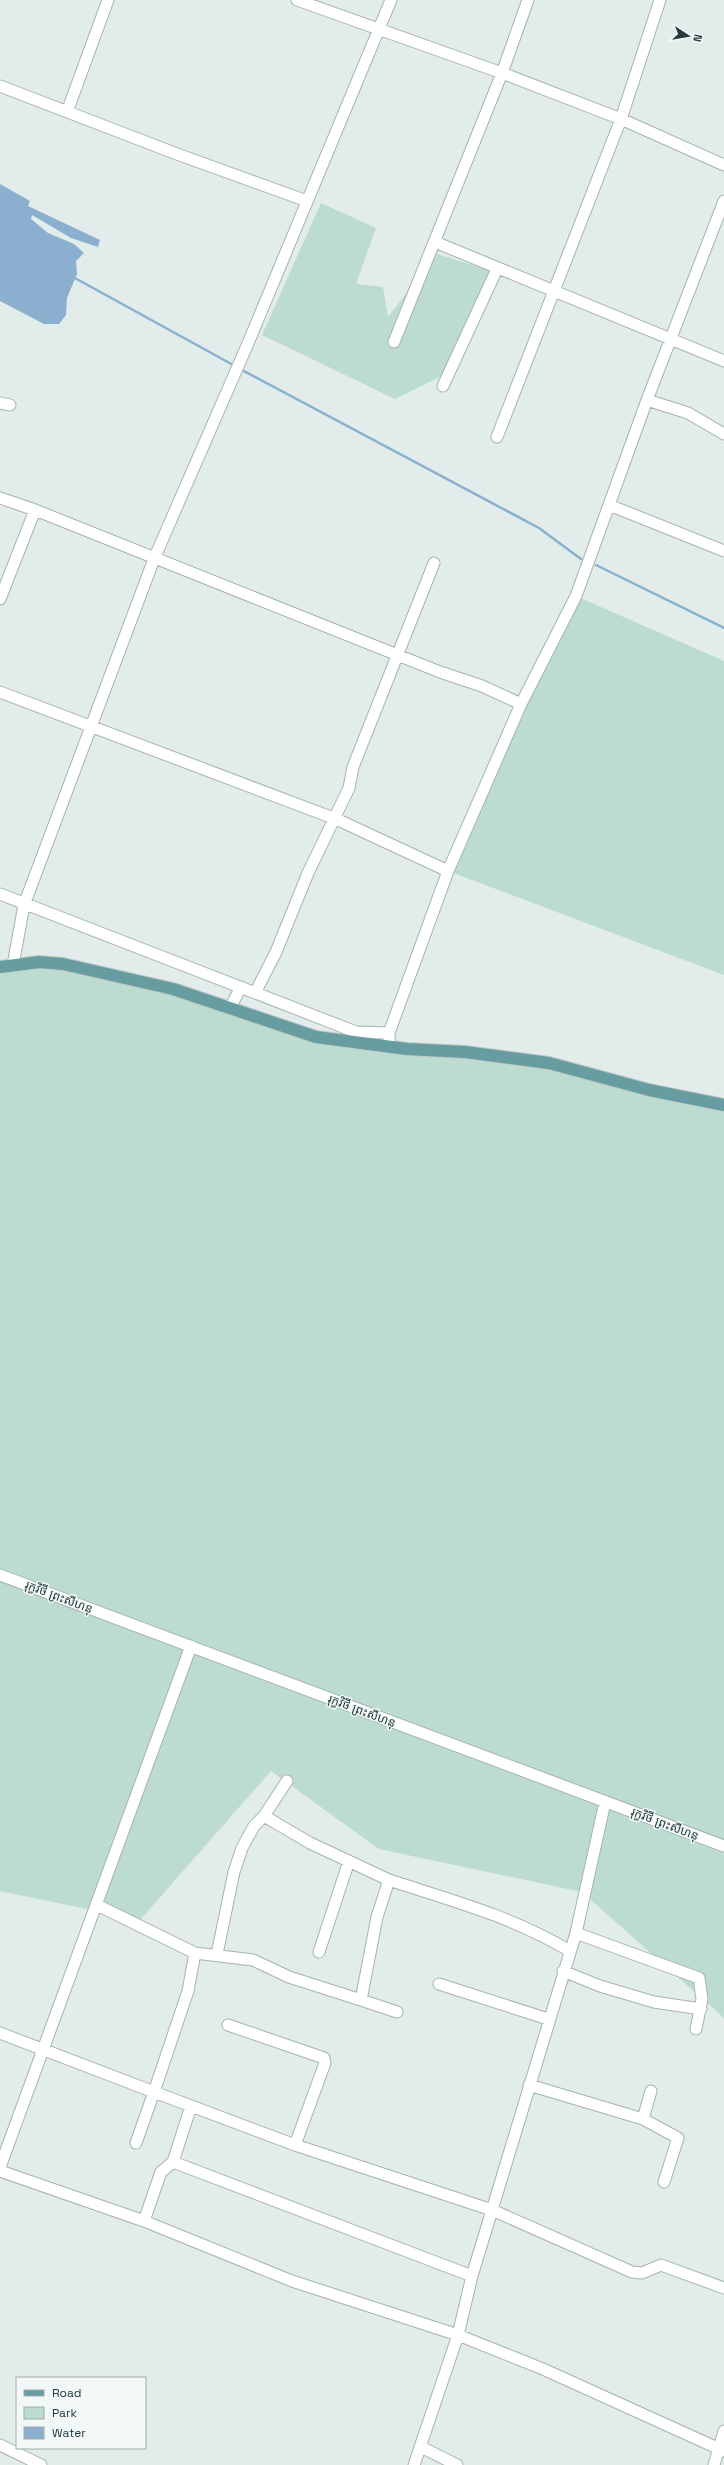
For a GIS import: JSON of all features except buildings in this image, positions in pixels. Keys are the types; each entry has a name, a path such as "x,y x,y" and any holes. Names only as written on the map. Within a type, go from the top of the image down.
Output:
{"main road":[{"path":"0,967 39,962 63,964 172,989 316,1037 389,1047 465,1052 549,1063 649,1090 724,1105"}],"street":[{"path":"67,112 108,0"},
{"path":"297,0 314,3 502,73 620,119 724,165"},
{"path":"13,965 24,906 154,559 224,395 249,341 391,0"},
{"path":"394,342 502,73 528,0"},
{"path":"497,437 620,119 660,0"},
{"path":"0,86 308,201"},
{"path":"389,1047 389,1033 448,871 522,704 576,596 647,400 724,200"},
{"path":"435,242 497,269 554,290 724,361"},
{"path":"444,386 497,269"},
{"path":"647,400 688,413 724,434"},
{"path":"0,498 36,510 154,559 398,654 440,672 482,686 522,704"},
{"path":"609,505 724,551"},
{"path":"0,599 36,510"},
{"path":"255,993 276,952 308,873 336,819 349,788 361,747 434,563"},
{"path":"0,692 336,819 448,871"},
{"path":"0,894 24,906 241,987 356,1032 389,1033"},
{"path":"230,1008 241,987"},
{"name":"រុក្ខវិថី ព្រះសីហនុ","path":"0,1575 724,1846"},
{"path":"0,2167 98,1905 191,1646"},
{"path":"217,1954 237,1859 254,1826 264,1816 287,1781"},
{"path":"414,2465 458,2335 472,2276 548,2019 576,1933 605,1802"},
{"path":"264,1816 310,1843 388,1880 493,1913 539,1933 570,1951"},
{"path":"319,1952 349,1861"},
{"path":"361,2000 377,1917 388,1880"},
{"path":"98,1905 195,1953 217,1954 253,1960 289,1977 397,2012"},
{"path":"576,1933 696,1976 701,1982 701,2009 696,2029"},
{"path":"136,2143 188,1992 195,1953"},
{"path":"563,1971 600,1986 654,2002 701,2009"},
{"path":"439,1984 548,2019"},
{"path":"228,2025 324,2058 325,2062 295,2145"},
{"path":"0,2033 295,2145 492,2210 632,2272 642,2273 661,2265 724,2288"},
{"path":"529,2085 643,2119 678,2138 664,2182"},
{"path":"643,2119 652,2091"},
{"path":"144,2221 161,2172 173,2162 191,2106"},
{"path":"173,2162 472,2276"},
{"path":"0,2170 144,2221 292,2281 458,2335 543,2369 722,2450"},
{"path":"714,2465 722,2450 724,2431"},
{"path":"0,2446 41,2465"},
{"path":"421,2447 457,2465"}],"green space":[{"path":"321,203 376,228 356,284 383,287 388,317 437,254 492,271 445,374 395,399 262,335"},
{"path":"576,596 724,661 724,975 448,871"},
{"path":"39,962 173,989 316,1037 549,1063 724,1105 724,2018 582,1892 379,1849 271,1771 140,1920 0,1891 0,967"}],"water":[{"path":"0,184 30,201 28,206 100,240 98,247 71,238 32,215 31,219 48,233 74,244 84,253 76,261 77,274 67,298 66,315 59,324 44,324 0,301"}],"waterway":[{"path":"73,277 235,366"},
{"path":"240,369 539,528 581,559"},
{"path":"596,565 724,628"}]}
